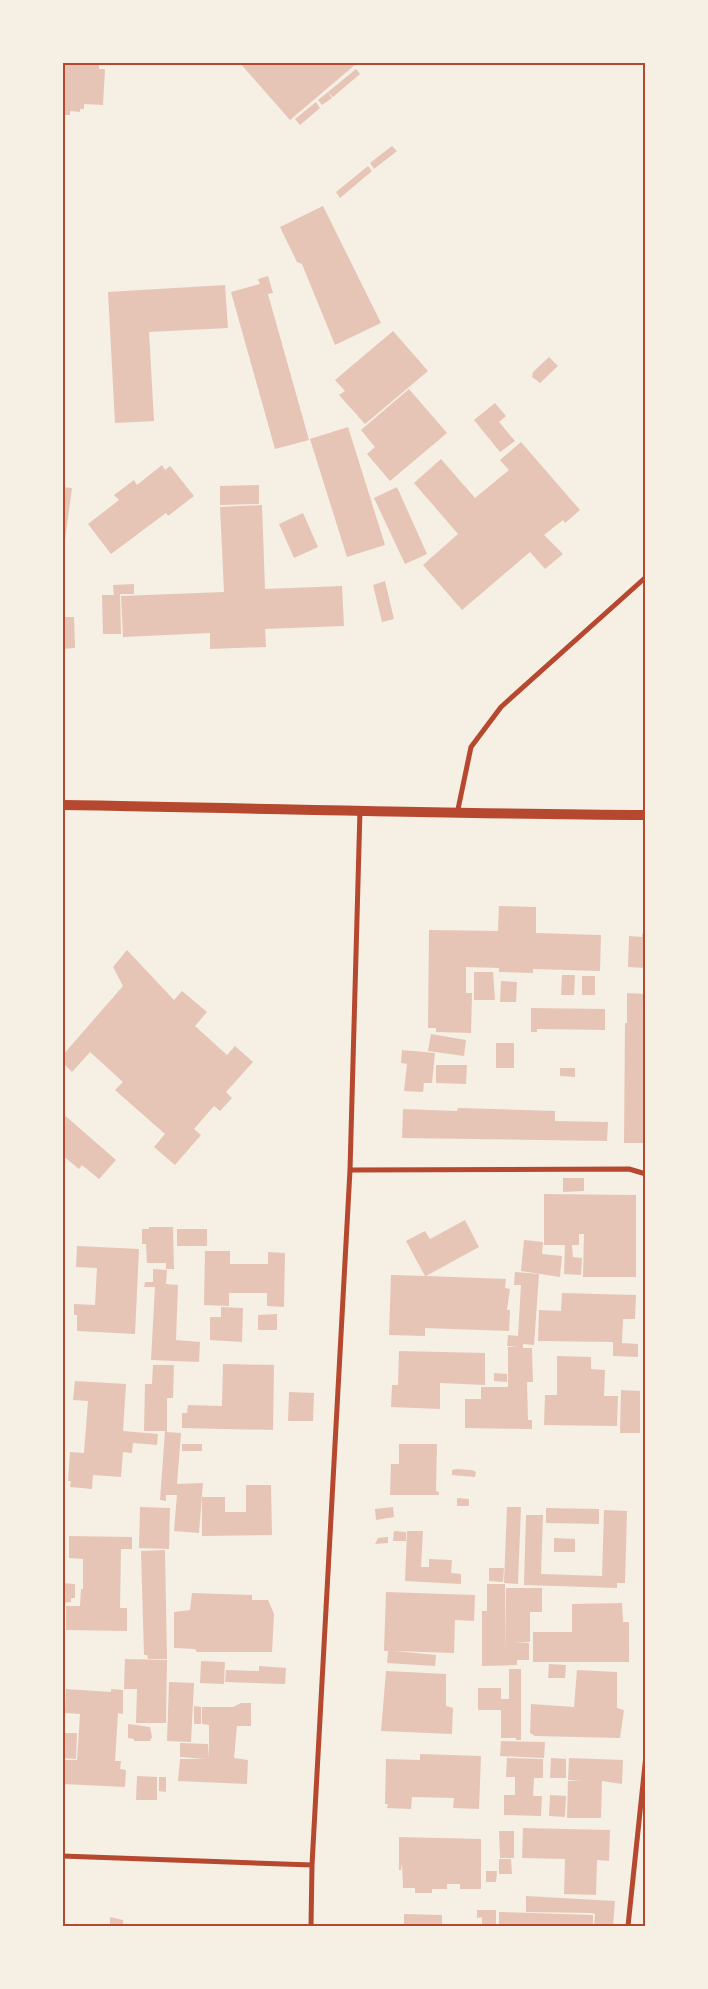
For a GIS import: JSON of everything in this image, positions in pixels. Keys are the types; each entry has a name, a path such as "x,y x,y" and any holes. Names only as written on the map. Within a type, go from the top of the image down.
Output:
{"main road":[{"path":"62,805 360,810 457,814 646,815"}],"street":[{"path":"457,814 471,747 501,706 646,577"},
{"path":"311,1926 312,1865 350,1170 360,810"},
{"path":"350,1170 630,1169 646,1174"},
{"path":"628,1926 646,1755"},
{"path":"62,1856 312,1865"}],"building":[{"path":"62,62 99,62 99,69 105,69 103,105 84,104 84,109 80,109 80,112 70,111 70,115 62,115"},
{"path":"239,62 354,62 356,64 290,120"},
{"path":"356,69 360,74 333,97 328,92"},
{"path":"328,92 332,98 322,105 318,100"},
{"path":"316,102 320,108 300,125 295,119"},
{"path":"392,146 397,151 374,169 370,163"},
{"path":"368,166 372,171 340,198 336,192"},
{"path":"323,206 381,323 335,345 302,264 297,262 280,227"},
{"path":"268,276 273,293 268,294 309,440 275,449 231,292 260,284 258,279"},
{"path":"225,285 228,328 149,332 154,421 115,423 108,292"},
{"path":"393,331 428,371 365,424 339,395 345,391 335,380"},
{"path":"549,357 558,366 540,383 532,377 533,372"},
{"path":"409,389 447,433 390,481 367,454 375,447 361,430"},
{"path":"495,403 506,416 499,422 515,441 500,452 474,420"},
{"path":"348,427 385,545 347,557 310,439"},
{"path":"521,442 580,510 565,523 563,520 544,535 563,554 545,569 530,552 462,610 423,565 458,534 414,483 441,459 475,498 509,470 500,460"},
{"path":"162,465 165,470 170,466 194,496 168,516 166,513 111,554 88,524 119,500 114,495 134,480 137,485"},
{"path":"259,485 259,504 220,505 220,486"},
{"path":"62,487 72,488 65,540 62,539"},
{"path":"397,487 427,554 405,564 374,498"},
{"path":"262,505 265,589 342,586 344,626 265,629 266,647 210,649 210,633 123,637 121,596 224,592 220,507"},
{"path":"303,513 318,547 294,558 279,524"},
{"path":"385,581 394,619 382,622 373,585"},
{"path":"134,584 134,594 120,594 121,634 103,634 102,595 114,595 113,585"},
{"path":"62,617 74,617 75,648 62,649"},
{"path":"499,906 536,907 536,933 601,935 600,971 533,969 533,973 499,972 499,968 466,967 466,993 472,993 471,1033 436,1032 436,1028 428,1028 429,930 498,931"},
{"path":"642,934 646,934 646,968 628,967 629,936 642,937"},
{"path":"127,950 174,1000 182,991 207,1012 195,1026 227,1055 235,1046 253,1062 226,1092 232,1098 220,1111 214,1106 194,1129 201,1135 175,1165 154,1147 165,1134 115,1090 123,1082 90,1052 72,1072 62,1062 62,1056 123,986 113,967"},
{"path":"474,972 493,972 495,1000 474,1000"},
{"path":"562,975 575,975 574,995 561,995"},
{"path":"582,976 595,976 595,995 582,995"},
{"path":"501,981 517,982 516,1002 500,1002"},
{"path":"627,993 646,994 646,1143 624,1143"},
{"path":"531,1008 605,1009 605,1030 537,1029 537,1032 531,1032"},
{"path":"431,1034 466,1040 464,1056 428,1051"},
{"path":"496,1043 514,1043 514,1068 496,1068"},
{"path":"402,1050 435,1053 432,1083 424,1083 423,1092 404,1091 407,1064 401,1063"},
{"path":"436,1065 467,1065 466,1084 436,1083"},
{"path":"560,1068 575,1068 575,1077 560,1076"},
{"path":"458,1108 555,1111 555,1121 608,1122 607,1141 402,1138 403,1109 457,1111"},
{"path":"62,1113 116,1160 99,1179 82,1165 79,1169 62,1155"},
{"path":"563,1178 584,1178 584,1191 563,1192"},
{"path":"544,1194 636,1195 636,1277 583,1277 584,1234 579,1234 579,1245 572,1245 573,1257 582,1258 581,1275 564,1274 565,1245 544,1245"},
{"path":"465,1220 479,1247 426,1276 506,1279 505,1288 510,1289 507,1310 510,1310 509,1331 425,1328 425,1336 389,1335 391,1275 425,1276 406,1241 425,1231 430,1239"},
{"path":"149,1227 173,1227 174,1269 166,1269 166,1263 147,1263 146,1244 142,1244 142,1229 149,1229"},
{"path":"177,1229 207,1229 207,1246 177,1246"},
{"path":"524,1240 543,1242 542,1254 562,1256 560,1277 521,1271"},
{"path":"77,1246 139,1249 135,1334 77,1331 77,1315 74,1315 74,1304 95,1305 97,1268 76,1267"},
{"path":"205,1251 230,1251 230,1264 268,1264 268,1252 285,1253 284,1307 267,1306 267,1293 229,1293 229,1306 204,1305"},
{"path":"153,1269 167,1270 166,1284 178,1285 176,1340 200,1342 199,1362 151,1360 155,1287 144,1287 145,1282 153,1282"},
{"path":"515,1272 539,1274 534,1345 523,1344 523,1348 532,1348 533,1382 527,1382 528,1420 532,1420 532,1429 465,1428 465,1399 481,1399 481,1387 508,1387 508,1347 518,1347 507,1346 508,1335 518,1336 521,1285 514,1285"},
{"path":"562,1293 636,1295 635,1319 623,1319 622,1343 638,1344 638,1357 613,1356 613,1342 538,1341 539,1310 561,1311"},
{"path":"221,1307 243,1308 242,1342 210,1340 210,1317 221,1317"},
{"path":"277,1314 277,1330 258,1330 258,1315"},
{"path":"399,1351 485,1353 485,1385 440,1383 440,1409 391,1407 392,1385 398,1385"},
{"path":"557,1356 591,1357 591,1369 605,1370 604,1396 618,1396 617,1426 544,1425 545,1395 557,1395"},
{"path":"223,1364 274,1365 273,1430 182,1428 182,1413 187,1413 188,1405 222,1406"},
{"path":"153,1365 174,1365 173,1398 167,1398 167,1432 181,1433 177,1484 203,1483 199,1533 174,1531 177,1495 166,1495 166,1501 160,1500 165,1431 144,1431 145,1384 152,1384"},
{"path":"494,1373 507,1374 507,1382 494,1381"},
{"path":"75,1381 126,1384 123,1431 158,1434 157,1445 133,1443 132,1453 123,1452 121,1477 93,1475 92,1489 70,1487 71,1481 68,1481 70,1452 84,1453 88,1401 73,1400"},
{"path":"621,1390 640,1391 640,1433 620,1433"},
{"path":"289,1392 314,1393 313,1421 288,1421"},
{"path":"182,1444 202,1444 202,1451 182,1451"},
{"path":"399,1444 437,1444 436,1491 439,1492 439,1495 390,1495 391,1464 399,1464"},
{"path":"452,1470 472,1470 476,1472 475,1477 452,1475"},
{"path":"246,1485 271,1485 272,1535 202,1536 202,1497 225,1497 225,1512 246,1512"},
{"path":"457,1498 469,1499 469,1506 457,1506"},
{"path":"140,1507 170,1508 169,1549 139,1548"},
{"path":"393,1507 394,1517 376,1520 375,1509"},
{"path":"507,1507 521,1507 518,1584 504,1583"},
{"path":"546,1508 599,1509 599,1524 546,1523"},
{"path":"604,1510 627,1511 625,1583 617,1583 617,1588 524,1585 526,1515 543,1515 541,1574 602,1576"},
{"path":"394,1531 406,1532 406,1541 393,1541"},
{"path":"407,1531 423,1531 421,1567 429,1567 429,1559 452,1560 451,1573 461,1574 461,1584 405,1581"},
{"path":"69,1536 132,1537 132,1549 121,1549 120,1608 127,1608 127,1631 66,1630 66,1606 80,1606 81,1589 83,1589 83,1559 69,1558"},
{"path":"388,1537 388,1543 375,1544 378,1538"},
{"path":"554,1538 575,1539 575,1552 554,1552"},
{"path":"165,1550 167,1659 148,1659 147,1655 144,1655 141,1551"},
{"path":"489,1568 504,1568 503,1582 489,1581"},
{"path":"62,1583 75,1584 75,1598 71,1598 71,1602 62,1603"},
{"path":"487,1584 505,1584 505,1653 506,1588 542,1588 542,1612 530,1612 530,1642 514,1642 529,1643 529,1660 517,1660 517,1665 482,1666 482,1611 487,1611"},
{"path":"386,1592 475,1595 474,1621 455,1620 454,1653 394,1651 436,1655 435,1666 387,1663 388,1651 384,1651"},
{"path":"192,1593 252,1595 252,1600 268,1600 274,1614 272,1652 197,1652 195,1649 174,1648 174,1612 190,1610"},
{"path":"622,1603 623,1622 629,1622 629,1662 533,1662 533,1632 572,1632 572,1604"},
{"path":"125,1659 167,1660 166,1723 136,1723 137,1689 124,1689"},
{"path":"201,1661 225,1662 224,1684 200,1683"},
{"path":"549,1664 566,1665 565,1678 548,1678"},
{"path":"259,1666 286,1668 285,1684 225,1682 226,1670 259,1671"},
{"path":"509,1669 521,1669 521,1740 501,1738 501,1710 478,1710 478,1688 501,1688 501,1699 509,1699"},
{"path":"577,1670 617,1672 617,1708 624,1710 620,1738 535,1736 530,1733 531,1704 574,1707"},
{"path":"386,1671 446,1674 446,1706 453,1708 452,1734 381,1731"},
{"path":"169,1682 194,1683 191,1742 167,1741"},
{"path":"66,1689 111,1692 111,1689 123,1690 123,1714 118,1713 115,1761 121,1761 120,1769 126,1770 125,1787 63,1784 62,1760 77,1760 80,1714 65,1713"},
{"path":"241,1703 251,1703 251,1726 237,1726 234,1758 248,1760 247,1784 178,1781 180,1759 205,1759 180,1757 180,1743 208,1744 209,1759 209,1725 202,1724 202,1707 233,1707"},
{"path":"194,1706 201,1707 201,1724 194,1724"},
{"path":"128,1724 150,1727 152,1737 150,1741 134,1741 134,1739 128,1738"},
{"path":"62,1733 77,1733 76,1759 62,1758"},
{"path":"501,1741 545,1742 544,1758 500,1756"},
{"path":"420,1754 481,1756 479,1809 453,1808 454,1798 412,1797 411,1809 387,1808 388,1804 385,1804 386,1759 420,1760"},
{"path":"507,1758 543,1759 543,1778 534,1778 533,1796 542,1796 541,1816 504,1815 504,1795 515,1795 515,1777 506,1777"},
{"path":"551,1758 566,1759 566,1778 550,1778"},
{"path":"569,1758 623,1760 622,1784 602,1781 601,1818 567,1818 568,1781 581,1781 568,1780"},
{"path":"137,1776 157,1777 157,1800 136,1800"},
{"path":"159,1777 166,1777 166,1792 159,1791"},
{"path":"550,1795 566,1796 565,1817 549,1816"},
{"path":"523,1828 610,1830 609,1861 597,1860 596,1895 564,1894 565,1859 522,1858"},
{"path":"499,1831 514,1831 514,1858 500,1858"},
{"path":"399,1837 481,1839 481,1889 460,1889 460,1884 447,1884 447,1889 432,1889 432,1893 415,1893 415,1888 403,1888 402,1863 401,1870 399,1870"},
{"path":"499,1859 511,1859 512,1874 499,1874"},
{"path":"486,1871 497,1871 496,1882 486,1882"},
{"path":"526,1896 615,1901 613,1926 594,1926 595,1914 592,1913 526,1912"},
{"path":"477,1910 496,1910 496,1925 482,1925 482,1917 477,1918"},
{"path":"499,1912 593,1915 593,1923 591,1926 499,1926"},
{"path":"404,1914 442,1915 442,1926 404,1926"},
{"path":"110,1917 123,1920 123,1926 110,1926"}]}
